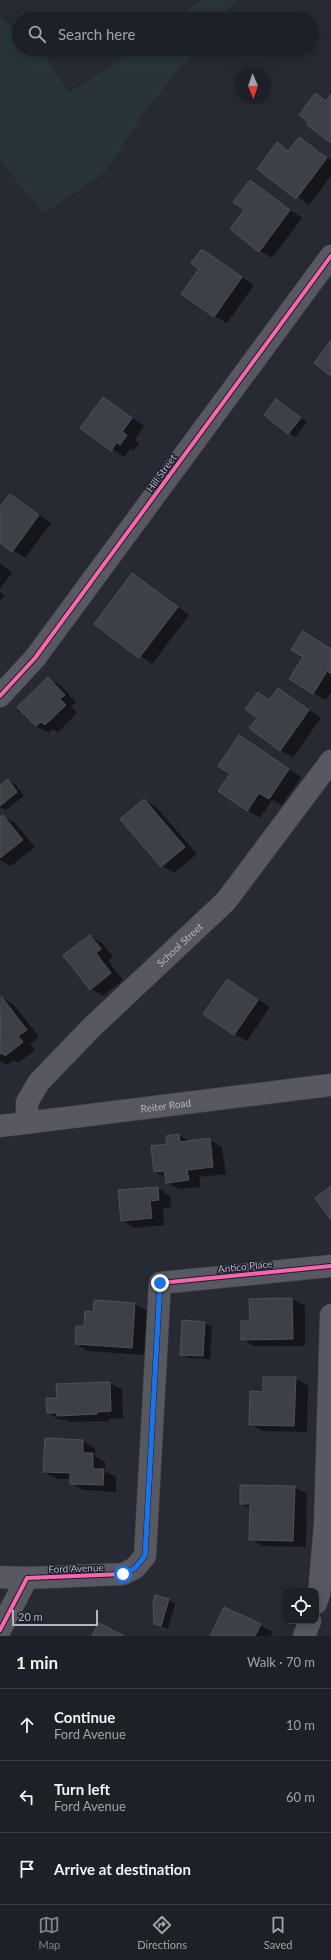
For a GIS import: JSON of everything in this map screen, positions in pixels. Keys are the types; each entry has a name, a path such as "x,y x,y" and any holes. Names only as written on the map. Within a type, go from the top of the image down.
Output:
{"street":[{"name":"Hill Street","path":"0,696 35,658 331,256"},
{"name":"School Street","path":"27,1122 27,1102 39,1082 92,1027 226,901 331,761"},
{"name":"Reiter Road","path":"0,1126 331,1084"},
{"name":"Antico Place","path":"160,1283 331,1266"},
{"name":"Ford Avenue","path":"0,1577 27,1578 123,1574 135,1568 145,1556 160,1283"},
{"path":"319,1594 325,1526 331,1315"},
{"path":"0,1630 27,1578"},
{"path":"304,1636 309,1624"}],"shaded area":[{"path":"200,0 237,0 227,12 185,12"},
{"path":"0,17 12,28 12,56 45,56 69,93 126,56 190,56 146,110 105,172 44,213 0,161"}],"building":[{"path":"315,93 326,101 331,94 331,143 307,125 309,123 299,115"},
{"path":"299,137 327,158 296,199 257,169 277,142 288,151"},
{"path":"250,180 290,210 259,252 230,229 244,210 233,202"},
{"path":"202,249 242,277 214,317 181,294 199,269 191,263"},
{"path":"331,340 331,376 314,363"},
{"path":"103,397 132,418 122,432 127,435 120,445 117,442 111,451 80,428"},
{"path":"276,399 301,418 288,434 264,415"},
{"path":"10,494 39,515 12,552 0,543 0,507"},
{"path":"132,573 178,607 139,658 94,624"},
{"path":"303,631 331,649 331,674 327,671 313,694 289,679 303,657 291,650"},
{"path":"48,677 65,695 60,699 66,705 45,725 41,722 36,726 17,707"},
{"path":"278,688 309,710 280,751 249,728 257,718 245,709 258,692 269,700"},
{"path":"239,735 289,769 269,799 259,793 247,811 218,791 230,774 218,766"},
{"path":"8,779 17,792 0,806 0,785"},
{"path":"144,799 185,847 161,867 120,819"},
{"path":"3,815 23,840 0,858 0,817"},
{"path":"90,935 101,949 96,953 111,973 90,990 63,955"},
{"path":"227,979 258,1000 234,1035 203,1014"},
{"path":"1,996 27,1030 18,1036 23,1042 5,1056 2,1053 0,1054"},
{"path":"179,1134 180,1142 210,1138 213,1167 187,1170 189,1180 166,1183 164,1171 154,1172 151,1146 167,1144 166,1136"},
{"path":"331,1186 331,1220 315,1198"},
{"path":"158,1187 159,1200 150,1201 152,1218 121,1221 118,1190"},
{"path":"292,1298 293,1339 241,1340 241,1321 250,1321 249,1299"},
{"path":"94,1300 135,1303 132,1348 75,1344 76,1326 84,1326 85,1311 93,1312"},
{"path":"182,1320 205,1322 203,1356 180,1355"},
{"path":"263,1377 296,1377 294,1426 249,1425 250,1391 263,1392"},
{"path":"110,1382 111,1411 97,1412 97,1414 57,1416 57,1413 47,1413 46,1398 57,1398 56,1384"},
{"path":"45,1438 83,1440 83,1453 93,1453 93,1469 104,1469 103,1485 70,1484 70,1473 43,1472"},
{"path":"240,1485 295,1486 293,1541 249,1540 250,1504 240,1504"},
{"path":"155,1595 169,1599 161,1626 154,1624 153,1603"},
{"path":"224,1607 261,1624 255,1636 210,1636"},
{"path":"99,1623 124,1636 92,1636"}],"cycle path":[{"path":"0,696 35,658 331,256"},
{"path":"0,1630 27,1578 123,1574 135,1568 145,1556 160,1283 331,1266"}],"route":[{"path":"123,1574 135,1568 145,1556 160,1283"}]}
